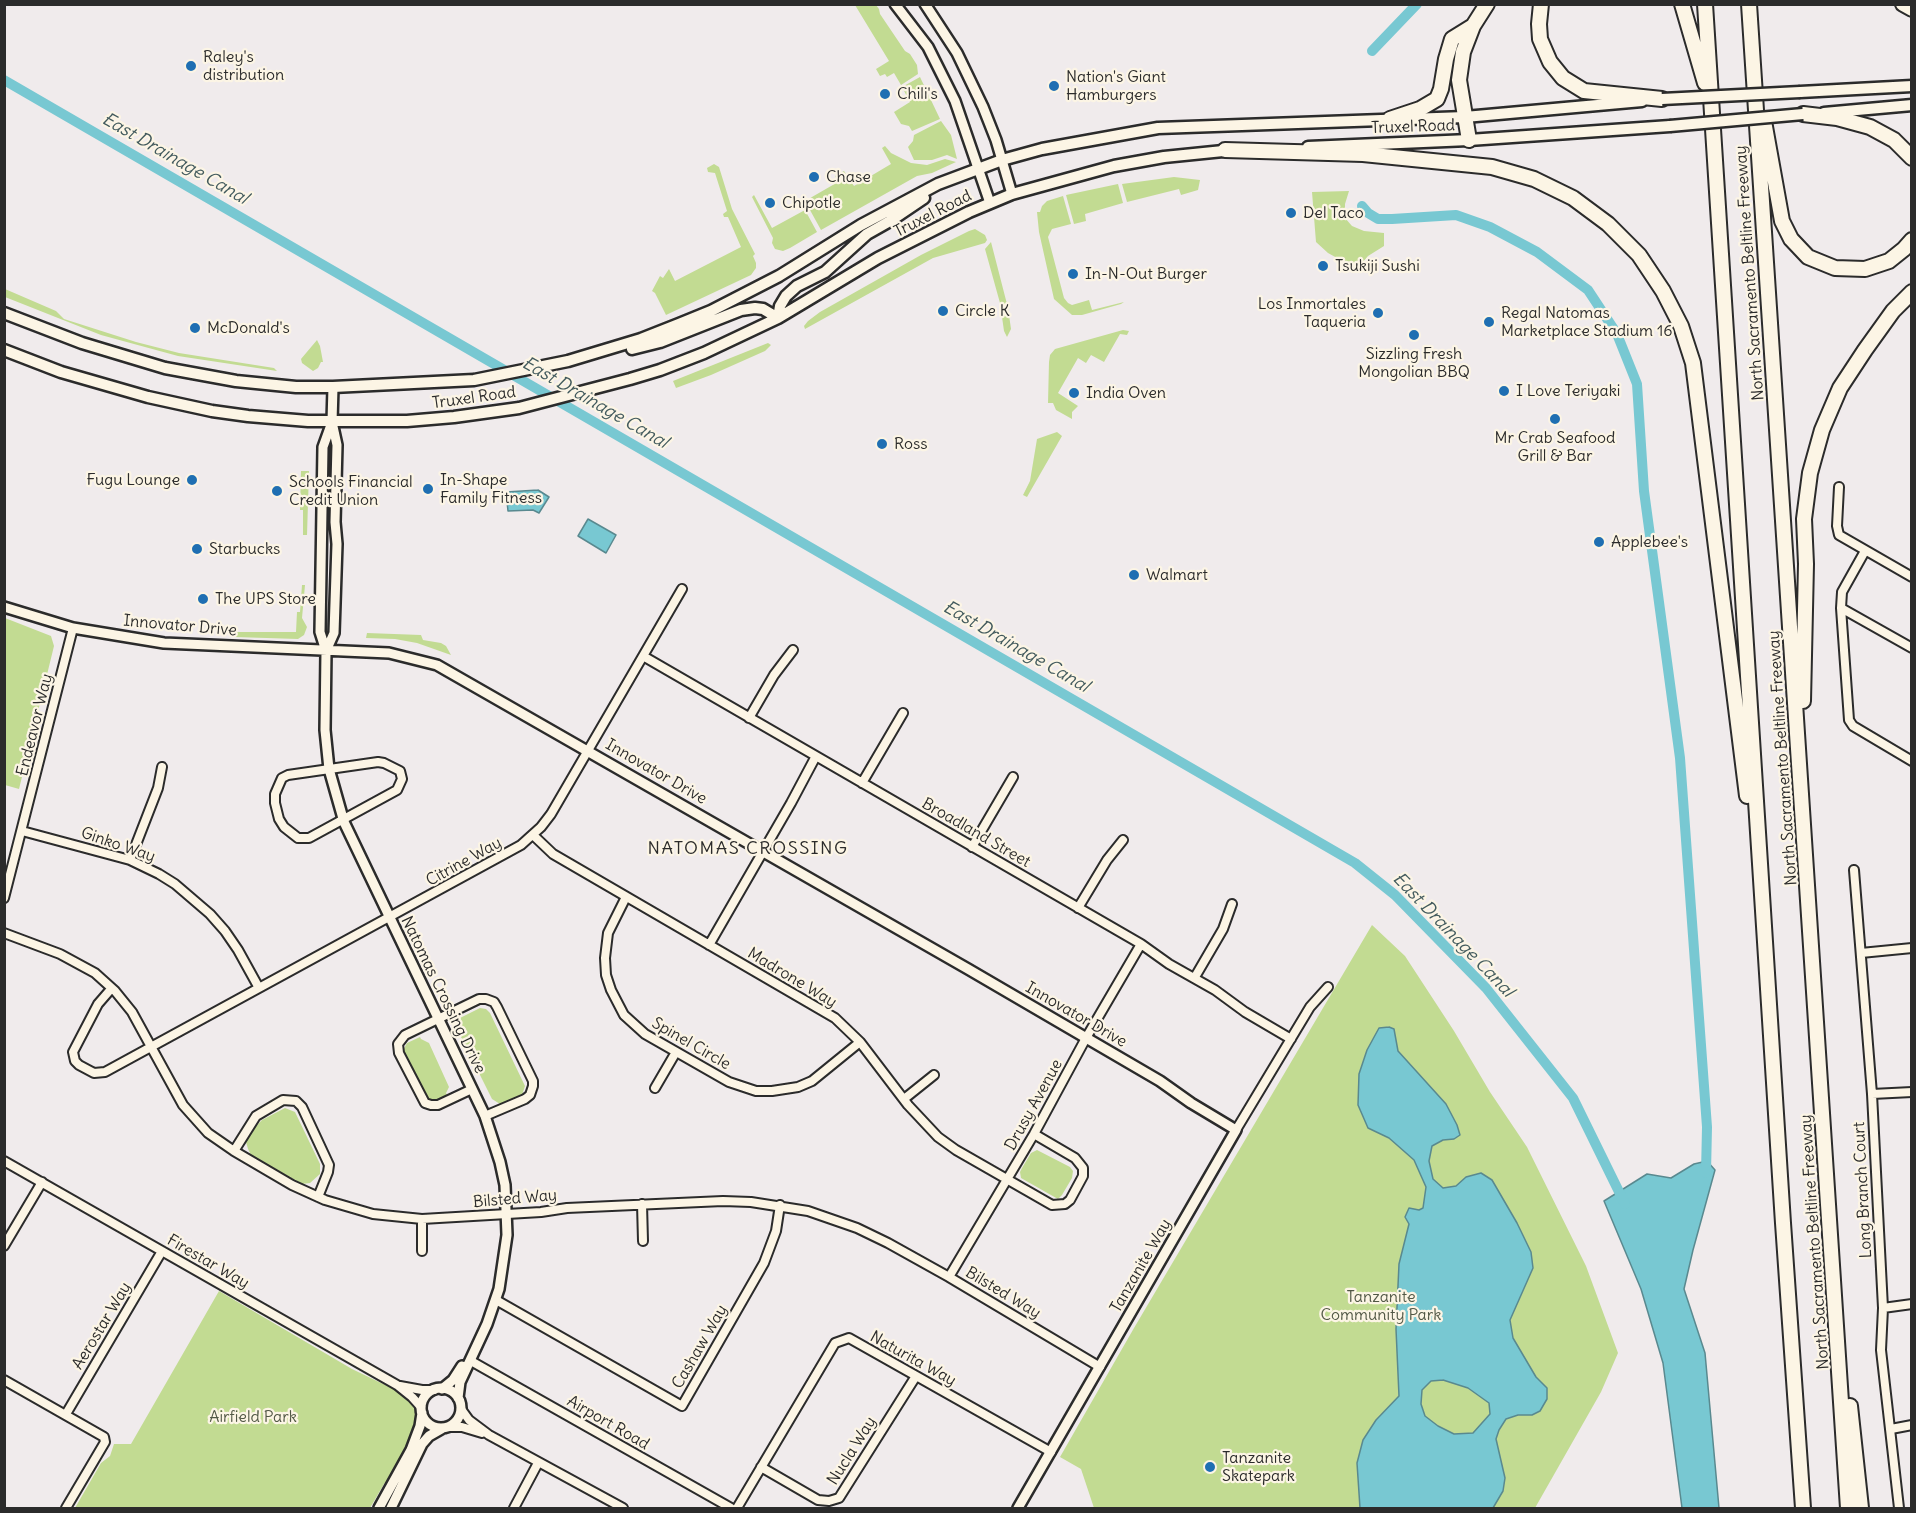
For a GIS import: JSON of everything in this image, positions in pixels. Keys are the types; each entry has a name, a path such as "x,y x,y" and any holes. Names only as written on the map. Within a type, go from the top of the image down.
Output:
{"highway":[{"path":"1469,140 1459,80 1463,52 1473,26 1487,4"},
{"path":"1542,4 1539,24 1540,39 1550,62 1563,78 1584,92 1662,99"},
{"path":"1682,4 1712,109"},
{"name":"North Sacramento Beltline Freeway","path":"1705,4 1803,1509"},
{"name":"North Sacramento Beltline Freeway","path":"1749,4 1848,1509"},
{"path":"1903,4 1911,9"},
{"path":"1390,119 1420,109 1437,99 1452,39 1473,26"},
{"path":"1752,53 1782,221 1797,246 1821,264 1851,270 1888,261 1905,249 1911,240"},
{"path":"1803,114 1838,118 1870,127 1894,140 1911,159"},
{"path":"1225,150 1363,154 1492,167 1534,179 1573,198 1608,224 1639,255 1663,291 1681,326 1693,363 1764,932"},
{"path":"1802,796 1806,564 1804,519 1810,473 1822,430 1840,388 1879,330 1911,292"},
{"path":"1827,1175 1861,1509"}],"main road":[{"name":"Truxel Road","path":"4,313 82,343 165,368 236,381 296,387 333,387 474,380 568,361 641,339 711,311 779,276 861,225 938,184 1002,160 1042,149 1158,129 1465,117 1662,99 1911,86"},
{"name":"Truxel Road","path":"4,350 61,372 180,405 248,416 332,422 407,422 454,417 519,408 660,370 778,318 867,264 990,203 1012,194 1114,166 1225,150 1469,140 1670,126 1911,105"},
{"path":"609,349 627,351 660,342 741,310 763,309 778,318 780,306 786,296 797,286 825,272 867,234 952,179"}],"street":[{"path":"895,4 928,47 956,101 990,203"},
{"path":"925,4 957,53 984,107 1012,194"},
{"name":"Natomas Crossing Drive","path":"326,651 334,633 337,544 335,522 337,446 332,422 333,387"},
{"name":"Natomas Crossing Drive","path":"332,422 323,447 320,632 326,651 325,730 329,769 335,796 344,818 485,1116 500,1162 507,1214 504,1262 496,1300 460,1382 459,1398"},
{"path":"1839,487 1837,526 1839,535 1911,577"},
{"path":"1865,551 1842,592 1848,720 1853,726 1911,761"},
{"name":"Citrine Way","path":"111,989 98,1004 74,1048 75,1061 99,1074 506,855 533,835 551,814 682,589"},
{"name":"Innovator Drive","path":"4,607 73,628 189,645 389,653 413,657 437,665 1160,1081 1236,1130"},
{"path":"1841,608 1911,648"},
{"name":"Endeavor Way","path":"4,898 73,628"},
{"path":"749,718 774,675 793,650"},
{"name":"Broadland Street","path":"643,656 1141,944 1195,977 1245,1012 1291,1039"},
{"path":"862,783 903,713"},
{"path":"709,945 816,756"},
{"path":"378,762 396,767 402,775 401,786 309,838 298,838 284,827 276,810 275,794 282,778 288,775 329,769 378,762"},
{"path":"130,860 158,788 162,767"},
{"path":"972,847 1013,777"},
{"name":"Ginko Way","path":"22,831 130,860 176,884 210,914 238,950 259,988"},
{"name":"Madrone Way","path":"533,835 553,854 828,1014 860,1042 922,1122 938,1137 1052,1205 1065,1204 1083,1176 1083,1168 1080,1162 1034,1134"},
{"path":"1078,908 1107,860 1123,840"},
{"name":"Long Branch Court","path":"1854,870 1872,1094 1883,1308 1881,1350 1899,1509"},
{"name":"Spinel Circle","path":"626,897 613,922 606,946 606,975 610,990 624,1015 636,1026 676,1052 729,1082 756,1091 772,1091 798,1087 812,1081 860,1042"},
{"path":"1195,977 1223,929 1232,904"},
{"name":"Bilsted Way","path":"4,933 79,963 95,973 132,1012 179,1098 195,1120 208,1133 234,1151 318,1197 347,1208 374,1214 422,1219 642,1204 723,1201 780,1205 824,1215 857,1228 949,1277 1100,1367"},
{"name":"Drusy Avenue","path":"949,1277 1034,1134 1141,944"},
{"path":"1861,953 1911,948"},
{"name":"Tanzanite Way","path":"1018,1509 1236,1130 1310,1007 1328,987"},
{"path":"472,1089 431,1106 422,1099 398,1048 405,1035 479,999 486,999 494,1002 533,1086 530,1095 525,1099 485,1116"},
{"path":"655,1088 676,1052"},
{"path":"904,1099 934,1075"},
{"path":"1872,1094 1911,1092"},
{"path":"234,1151 256,1116 283,1100 296,1101 302,1107 329,1165 318,1197"},
{"name":"Firestar Way","path":"4,1161 397,1385 412,1397 422,1410"},
{"path":"4,1246 42,1182"},
{"path":"642,1204 643,1241"},
{"name":"Cashaw Way","path":"496,1300 682,1406 764,1263 776,1231 780,1205"},
{"path":"422,1219 422,1251"},
{"name":"Aerostar Way","path":"66,1414 162,1251"},
{"path":"1883,1308 1911,1304"},
{"name":"Naturita Way","path":"737,1509 835,1343 849,1338 1051,1452"},
{"name":"Natomas Crossing Drive","path":"438,1389 453,1380 466,1358 472,1357"},
{"name":"Airport Road","path":"472,1357 731,1509"},
{"name":"Nucla Way","path":"761,1467 818,1500 829,1501 839,1498 916,1376"},
{"path":"6,1384 66,1414 104,1437 105,1442 66,1509"},
{"name":"Firestar Way","path":"397,1385 422,1390 438,1389"},
{"path":"379,1509 411,1450 420,1426 426,1395 438,1389 448,1390 459,1398 461,1409 459,1417 429,1436 422,1444 391,1509"},
{"path":"461,1409 470,1420 489,1435 621,1508"},
{"path":"422,1410 430,1425 462,1427 489,1435"},
{"path":"1891,1429 1911,1425"},
{"path":"514,1509 538,1463"}],"green space":[{"path":"855,5 876,5 905,51 910,54 917,65 918,74 901,85 894,73 887,77 885,74 880,76 876,69 889,61"},
{"path":"920,77 940,119 912,131 909,126 901,124 894,112 910,102 902,87"},
{"path":"941,121 951,135 957,159 947,155 932,160 914,160 908,147 914,135"},
{"path":"885,146 891,153 911,163 927,165 945,159 956,162 932,173 917,176 821,230 805,201 838,182 835,176 844,171 854,186 891,164 882,148"},
{"path":"714,164 719,167 732,209 755,254 753,256 756,268 751,275 666,315 652,291 660,276 663,278 669,269 675,281 741,247 728,217 724,217 723,214 727,211 715,173 708,172 707,168"},
{"path":"1174,177 1200,180 1198,190 1181,195 1179,189 1127,202 1122,184"},
{"path":"1118,184 1123,203 1085,214 1086,221 1074,224 1066,195"},
{"path":"1349,191 1345,204 1345,218 1352,226 1364,231 1384,233 1384,246 1368,256 1357,269 1328,253 1316,242 1312,192"},
{"path":"754,195 772,228 805,210 817,232 783,251 775,249 772,243 773,238 752,197"},
{"path":"1063,196 1071,224 1052,229 1048,237 1064,298 1072,305 1089,300 1092,310 1124,302 1121,304 1082,315 1072,315 1054,299 1039,232 1037,212 1040,212 1047,201"},
{"path":"975,229 985,235 987,240 985,243 933,258 805,329 804,326 808,321 820,312 921,255"},
{"path":"991,242 1008,308 1011,329 1007,337 985,249"},
{"path":"5,289 56,311 64,319 136,342 179,353 274,368 277,371 178,356 101,335 5,297"},
{"path":"1123,330 1129,331 1127,335 1120,334 1104,362 1091,355 1086,363 1078,358 1058,393 1078,406 1072,412 1072,419 1056,410 1053,403 1048,403 1049,362 1050,355 1055,349"},
{"path":"317,340 323,362 313,371 302,363 301,359"},
{"path":"768,343 771,345 765,351 676,388 673,381"},
{"path":"1057,432 1062,436 1027,497 1023,495 1030,481 1037,439"},
{"path":"301,471 309,471 307,535 303,535 303,510 300,510"},
{"path":"302,585 305,585 302,618 307,627 304,635 298,639 235,637 236,632 296,632"},
{"path":"5,618 51,636 54,646 19,789 5,785"},
{"path":"367,633 421,635 423,640 446,646 451,655 417,643 395,639 366,638"},
{"name":"Tanzanite Community Park","path":"1372,925 1405,956 1527,1147 1586,1266 1618,1353 1601,1392 1535,1508 1094,1508 1081,1469 1060,1457"},
{"path":"480,1008 490,1013 525,1086 522,1095 500,1104 492,1099 458,1031 457,1026 460,1020 458,1019"},
{"path":"420,1037 429,1043 449,1087 447,1095 431,1102 427,1101 402,1052 407,1043"},
{"path":"285,1108 295,1112 320,1164 320,1174 310,1183 302,1184 251,1155 248,1149 246,1142 256,1126 262,1120"},
{"path":"1037,1150 1070,1167 1073,1171 1072,1178 1058,1199 1021,1178 1022,1168 1031,1153"},
{"name":"Airfield Park","path":"219,1291 352,1369 404,1394 417,1408 419,1413 411,1443 393,1475 384,1484 370,1508 75,1508 101,1463 110,1456 114,1444 131,1444"}],"water":[{"path":"538,490 549,497 539,513 533,510 508,511 506,492"},
{"path":"588,519 616,535 606,553 578,536"},
{"path":"1379,1028 1394,1029 1398,1051 1446,1104 1457,1125 1460,1135 1432,1146 1429,1161 1433,1179 1443,1188 1456,1186 1466,1177 1481,1173 1492,1180 1531,1252 1533,1268 1510,1320 1513,1338 1536,1377 1547,1388 1547,1399 1540,1411 1532,1415 1518,1415 1506,1419 1499,1430 1496,1439 1505,1478 1503,1491 1493,1508 1360,1508 1357,1463 1363,1440 1376,1420 1399,1396 1396,1329 1399,1264 1409,1224 1405,1217 1409,1208 1419,1210 1423,1208 1426,1187 1414,1160 1389,1138 1368,1128 1358,1105 1359,1074 1367,1050","holes":["1443,1380 1468,1388 1489,1403 1490,1414 1473,1433 1454,1434 1425,1416 1421,1404 1422,1390 1431,1381"]},
{"path":"1707,1161 1715,1170 1684,1289 1705,1353 1719,1508 1682,1508 1663,1363 1641,1289 1604,1201 1647,1174 1671,1178 1694,1164"}],"waterway":[{"path":"1372,51 1417,4"},
{"name":"East Drainage Canal","path":"4,80 1355,863 1395,895 1486,988 1573,1098 1625,1204"},
{"path":"1362,206 1378,219 1456,215 1490,227 1537,252 1588,290 1617,334 1637,384 1644,491 1680,758 1707,1127 1706,1173"}],"place":[{"name":"Raley's distribution","path":"191,66"},
{"name":"Nation's Giant Hamburgers","path":"1054,86"},
{"name":"Chili's","path":"885,94"},
{"name":"Chase","path":"814,177"},
{"name":"Chipotle","path":"770,203"},
{"name":"Del Taco","path":"1291,213"},
{"name":"Tsukiji Sushi","path":"1323,266"},
{"name":"In-N-Out Burger","path":"1073,274"},
{"name":"Circle K","path":"943,311"},
{"name":"Los Inmortales Taqueria","path":"1378,313"},
{"name":"Regal Natomas Marketplace Stadium 16","path":"1489,322"},
{"name":"McDonald's","path":"195,328"},
{"name":"Sizzling Fresh Mongolian BBQ","path":"1414,335"},
{"name":"I Love Teriyaki","path":"1504,391"},
{"name":"India Oven","path":"1074,393"},
{"name":"Mr Crab Seafood Grill & Bar","path":"1555,419"},
{"name":"Ross","path":"882,444"},
{"name":"Fugu Lounge","path":"192,480"},
{"name":"In-Shape Family Fitness","path":"428,489"},
{"name":"Schools Financial Credit Union","path":"277,491"},
{"name":"Applebee's","path":"1599,542"},
{"name":"Starbucks","path":"197,549"},
{"name":"Walmart","path":"1134,575"},
{"name":"The UPS Store","path":"203,599"},
{"name":"Tanzanite Skatepark","path":"1210,1467"}],"district":[{"name":"NATOMAS CROSSING","path":"748,849"}]}
